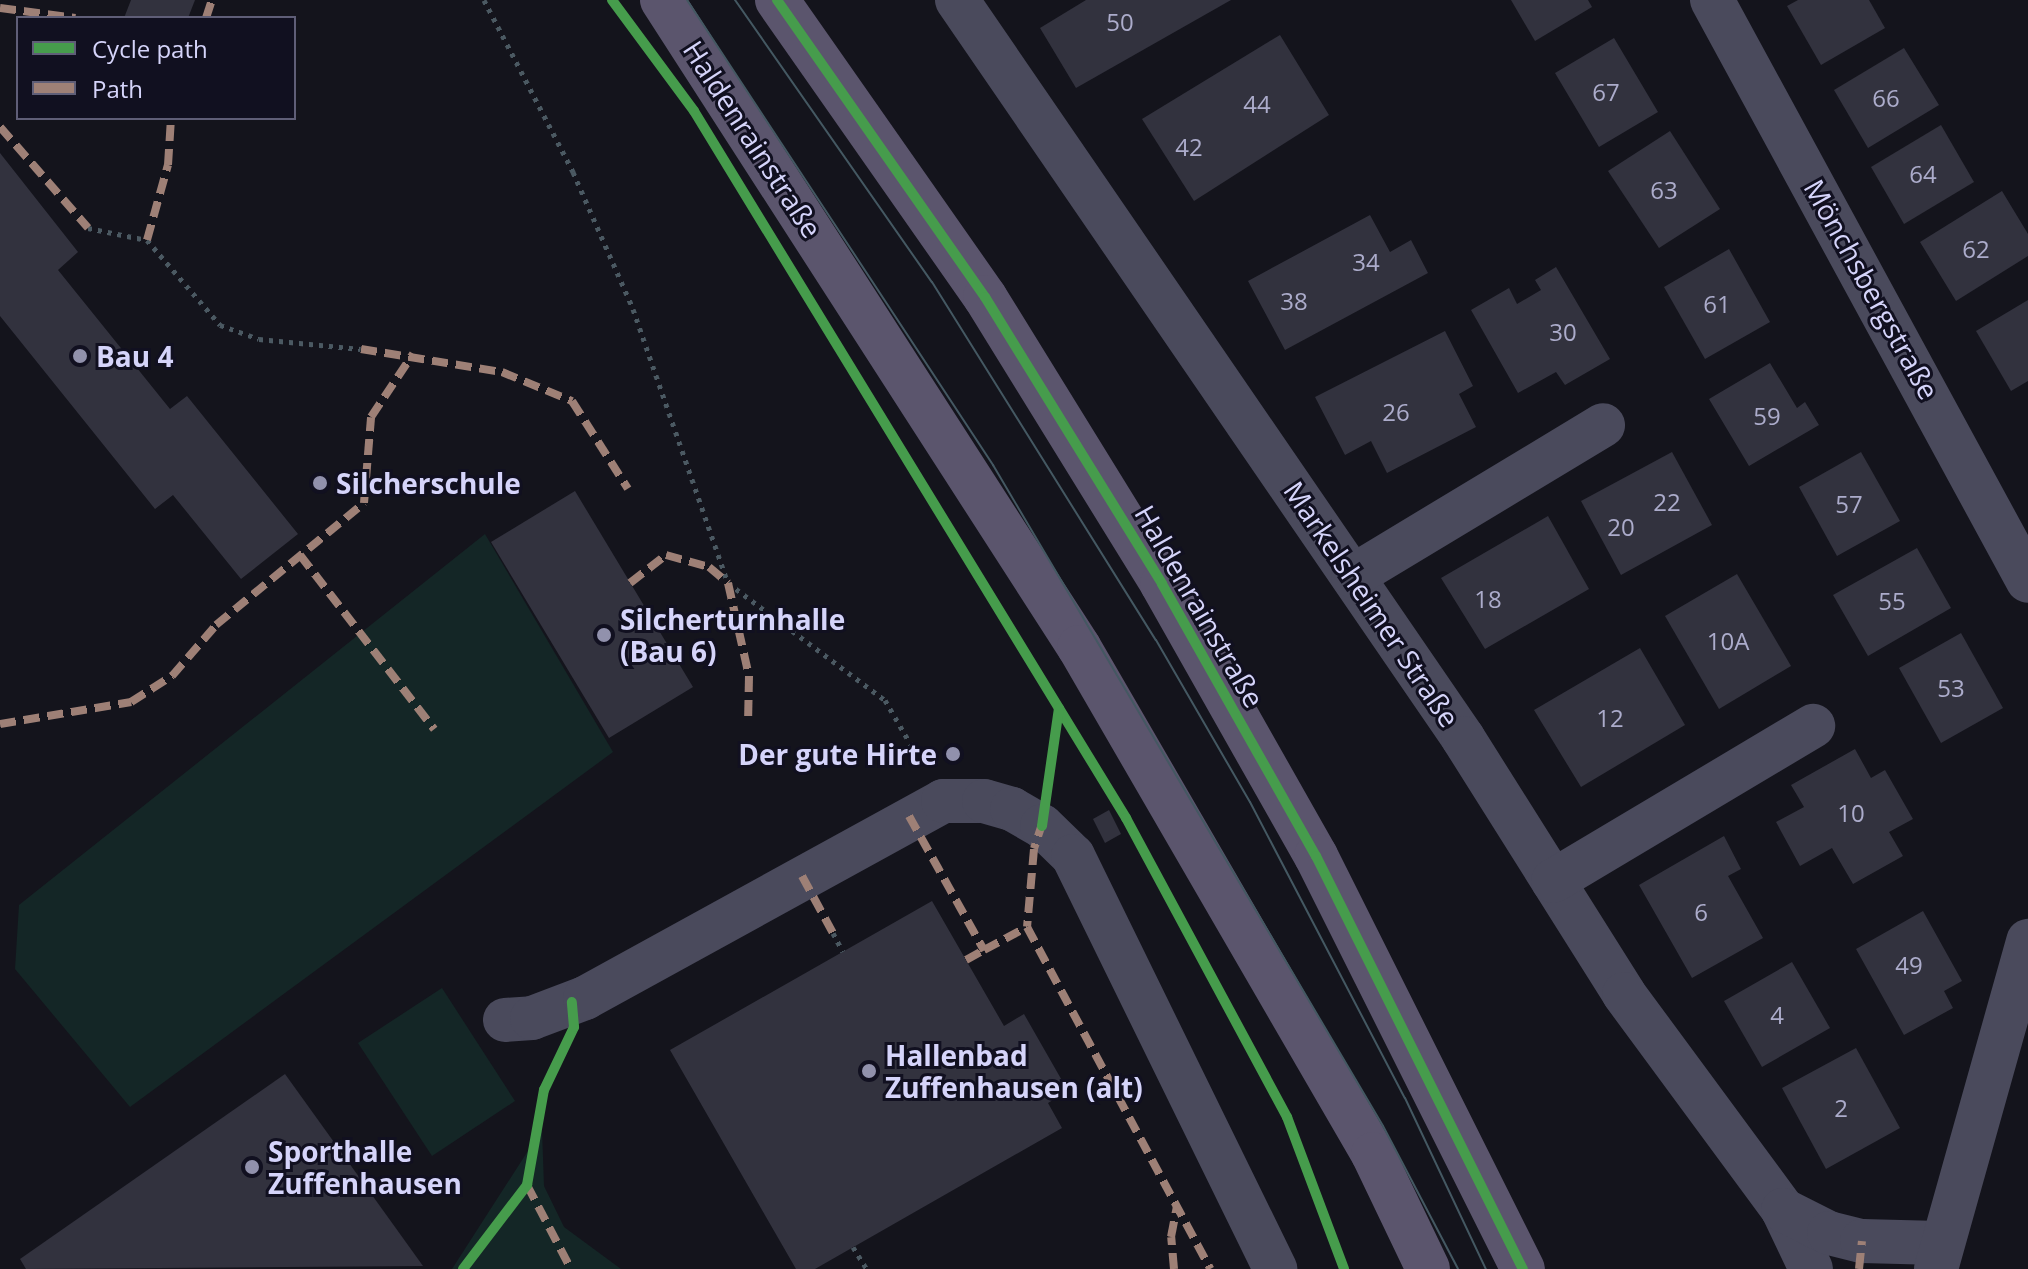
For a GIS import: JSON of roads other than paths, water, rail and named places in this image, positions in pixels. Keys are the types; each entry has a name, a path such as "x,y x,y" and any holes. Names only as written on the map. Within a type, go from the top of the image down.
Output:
{"main road":[{"name":"Haldenrainstraße","path":"662,0 1079,647 1373,1154 1428,1269"},
{"name":"Haldenrainstraße","path":"777,0 985,297 1162,584 1316,856 1523,1269"}],"street":[{"name":"Mönchsbergstraße","path":"1712,0 2028,581"},
{"name":"Markelsheimer Straße","path":"969,4 1353,576 1624,994 1783,1210 1811,1269"},
{"path":"1353,576 1603,425"},
{"path":"1553,881 1813,726"},
{"path":"505,1020 532,1018 585,998 943,801 984,801 1012,809 1042,826 1073,856 1275,1269"},
{"path":"1937,1256 2028,941"},
{"name":"Markelsheimer Straße","path":"1783,1210 1829,1233 1937,1256"}],"tram line":[{"path":"687,0 993,465 1383,1126 1458,1269"},
{"path":"735,0 932,282 1156,640 1250,802 1405,1098 1486,1269"}],"place":[{"name":"Bau 4","path":"80,356"},
{"name":"Silcherschule","path":"320,483"},
{"name":"Silcherturnhalle (Bau 6)","path":"604,635"},
{"name":"Der gute Hirte","path":"953,754"},
{"name":"Hallenbad Zuffenhausen (alt)","path":"869,1071"},
{"name":"Sporthalle Zuffenhausen","path":"252,1167"}]}
